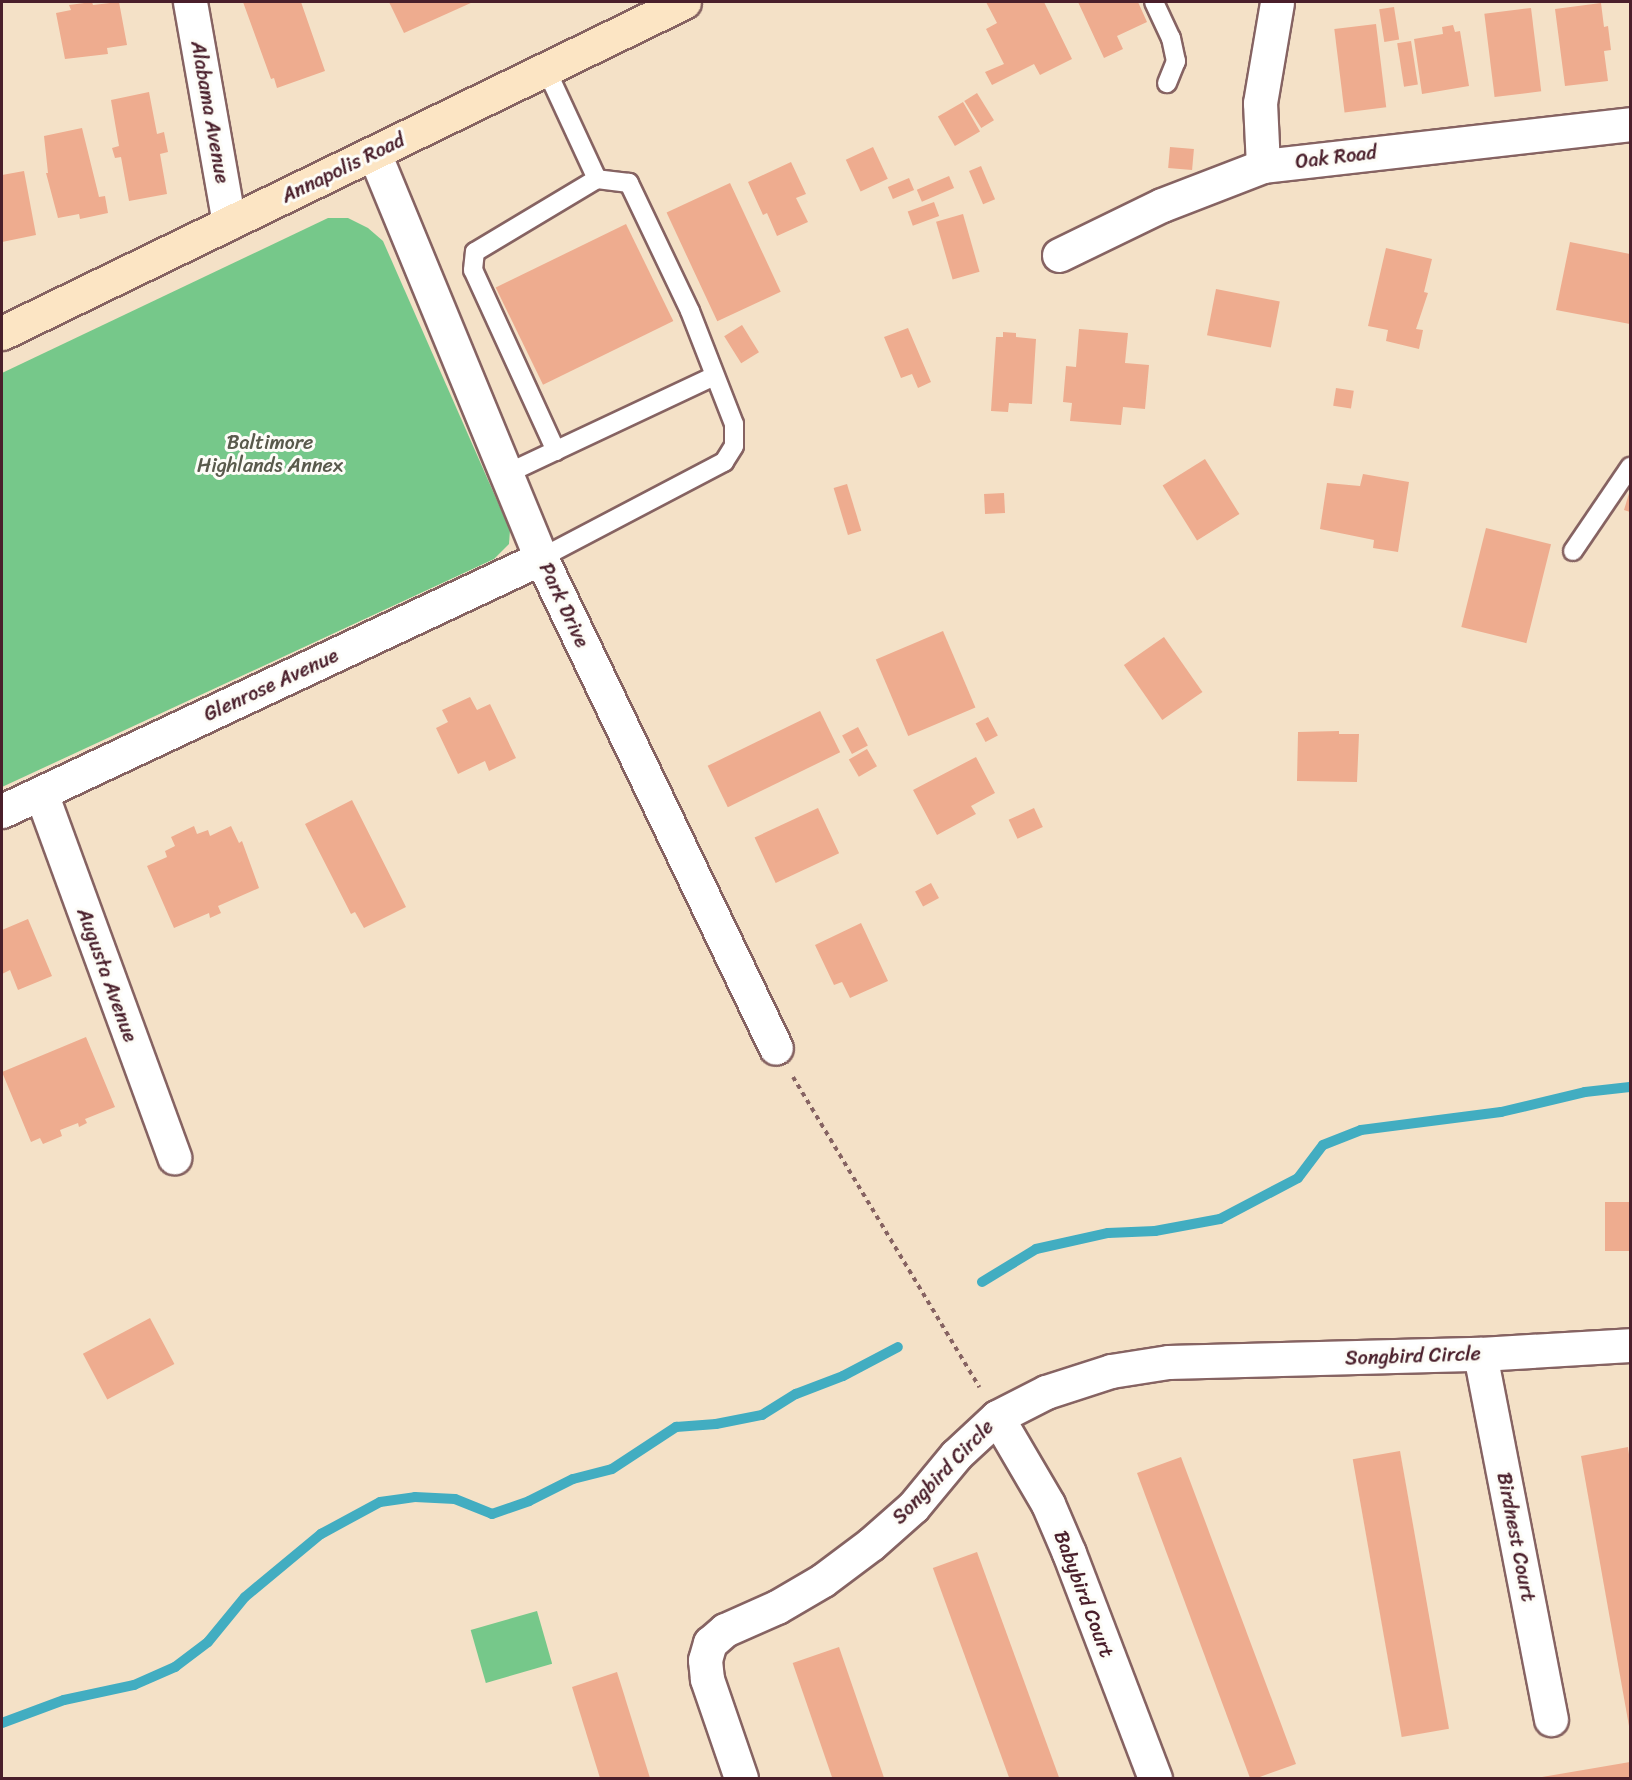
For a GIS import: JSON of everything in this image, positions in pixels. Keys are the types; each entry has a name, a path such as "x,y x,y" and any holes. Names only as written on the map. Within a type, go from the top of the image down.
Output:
{"main road":[{"name":"Annapolis Road","path":"2,333 684,2"}],"street":[{"name":"Alabama Avenue","path":"190,2 229,223"},
{"path":"1263,166 1260,103 1277,2"},
{"name":"Oak Road","path":"1059,255 1162,205 1263,166 1630,124"},
{"name":"Park Drive","path":"374,153 541,558 776,1048"},
{"name":"Glenrose Avenue","path":"2,811 541,558"},
{"name":"Augusta Avenue","path":"41,793 174,1156"},
{"name":"Songbird Circle","path":"741,1779 707,1679 705,1660 710,1643 725,1630 777,1607 823,1580 871,1544 913,1506 956,1455 997,1417 1046,1392 1100,1374 1168,1362 1480,1354 1630,1345"},
{"name":"Birdnest Court","path":"1480,1354 1551,1719"},
{"name":"Babybird Court","path":"997,1417 1048,1504 1069,1553 1155,1779"}],"lane":[{"path":"1154,2 1171,38 1176,61 1167,83"},
{"path":"546,69 597,178"},
{"path":"541,558 724,462 734,446 734,424 690,311 629,183 597,178 475,252 472,270 556,451"},
{"path":"506,474 714,375"},
{"path":"1573,551 1630,468"}],"path":[{"path":"776,1048 997,1417"}],"green space":[{"name":"Baltimore Highlands Annex","path":"328,218 348,218 368,228 383,241 510,530 509,544 494,559 2,787 2,373"},
{"path":"537,1611 552,1664 486,1683 471,1630"}],"building":[{"path":"92,2 93,5 119,2 127,45 107,48 108,54 65,59 56,13 71,10 69,5"},
{"path":"243,2 301,2 325,71 277,88 274,78 271,79"},
{"path":"389,2 473,2 404,33"},
{"path":"986,2 1044,2 1072,59 1040,75 1034,64 992,85 985,72 1004,64 986,29 997,23"},
{"path":"1078,2 1138,2 1147,22 1117,36 1123,49 1104,58"},
{"path":"1601,3 1604,27 1608,26 1611,50 1604,51 1608,81 1565,86 1555,9"},
{"path":"1394,7 1399,40 1384,42 1379,9"},
{"path":"1531,8 1541,91 1495,97 1484,14"},
{"path":"1376,24 1386,107 1345,112 1334,29"},
{"path":"1453,25 1455,32 1460,31 1469,86 1422,94 1414,39 1443,34 1442,27"},
{"path":"1411,41 1418,84 1404,87 1397,43"},
{"path":"149,92 157,134 164,132 168,152 160,154 167,194 129,201 121,157 115,158 112,148 119,146 111,100"},
{"path":"977,93 994,120 981,128 964,101"},
{"path":"963,102 980,131 955,146 938,116"},
{"path":"82,128 99,197 105,196 108,213 80,219 79,214 58,218 46,173 48,173 44,136"},
{"path":"873,147 888,179 861,191 846,160"},
{"path":"1170,147 1194,149 1192,170 1168,168"},
{"path":"791,162 806,194 796,198 808,222 777,236 767,213 763,215 748,182"},
{"path":"981,166 995,199 983,204 969,171"},
{"path":"24,171 36,235 2,242 2,175"},
{"path":"949,176 954,188 922,202 917,190"},
{"path":"909,178 914,190 893,199 888,187"},
{"path":"730,183 781,292 717,321 667,213"},
{"path":"934,202 939,216 913,226 908,212"},
{"path":"963,214 980,272 953,279 936,222"},
{"path":"626,224 673,321 543,385 496,288"},
{"path":"1570,242 1630,254 1630,324 1556,310"},
{"path":"1386,248 1432,259 1424,292 1428,293 1416,329 1423,330 1419,349 1386,341 1388,330 1368,326"},
{"path":"1216,289 1280,301 1271,348 1207,335"},
{"path":"742,325 759,352 741,363 724,336"},
{"path":"908,328 931,382 918,388 912,374 901,378 884,337"},
{"path":"1079,329 1128,333 1125,363 1149,365 1145,409 1123,407 1121,425 1070,421 1072,403 1063,402 1066,366 1076,367"},
{"path":"1003,332 1016,333 1016,337 1036,339 1032,404 1009,403 1008,412 991,411 996,337 1003,337"},
{"path":"1336,388 1354,391 1351,409 1333,406"},
{"path":"1205,459 1239,514 1197,541 1163,485"},
{"path":"1363,474 1409,482 1398,552 1373,548 1374,540 1320,529 1327,483 1360,486"},
{"path":"847,484 861,531 848,535 834,488"},
{"path":"1630,490 1630,512 1624,510"},
{"path":"1004,493 1005,513 985,514 984,494"},
{"path":"1486,528 1551,544 1526,643 1461,627"},
{"path":"943,631 975,707 908,736 876,660"},
{"path":"1164,637 1202,692 1162,720 1124,665"},
{"path":"470,697 477,710 490,704 516,758 489,771 485,761 458,774 436,728 448,722 442,710"},
{"path":"820,711 840,752 728,807 708,766"},
{"path":"988,717 998,736 985,742 976,724"},
{"path":"858,727 868,746 852,754 842,735"},
{"path":"1339,731 1339,734 1359,734 1357,782 1297,781 1298,732"},
{"path":"867,749 877,766 859,777 849,760"},
{"path":"976,757 995,793 971,806 976,814 937,835 913,790"},
{"path":"352,800 406,907 364,928 355,912 351,914 305,824"},
{"path":"818,808 839,853 776,883 755,838"},
{"path":"1034,808 1043,827 1017,839 1009,820"},
{"path":"194,826 197,834 208,830 210,836 231,826 239,843 242,841 259,888 218,906 221,913 210,918 209,913 174,928 147,866 167,857 165,851 175,846 171,837"},
{"path":"931,883 939,898 923,906 915,891"},
{"path":"28,919 52,976 18,990 10,970 2,974 2,930"},
{"path":"861,923 888,981 850,998 842,982 834,985 815,945"},
{"path":"86,1037 115,1107 85,1119 87,1123 79,1127 78,1123 60,1130 62,1136 43,1144 40,1138 31,1142 2,1072"},
{"path":"1605,1202 1630,1202 1630,1251 1605,1251"},
{"path":"150,1318 174,1364 107,1400 83,1354"},
{"path":"1628,1447 1630,1462 1629,1726 1581,1456"},
{"path":"1400,1451 1449,1729 1402,1737 1353,1459"},
{"path":"1181,1457 1296,1764 1257,1778 1250,1778 1137,1473"},
{"path":"977,1552 1059,1778 1009,1778 933,1568"},
{"path":"839,1647 884,1777 832,1778 793,1663"},
{"path":"617,1672 650,1778 600,1778 572,1687"},
{"path":"1630,1762 1630,1778 1542,1778 1542,1777"}],"waterway":[{"path":"982,1282 1036,1249 1108,1233 1155,1231 1220,1219 1298,1178 1323,1145 1361,1130 1501,1112 1585,1092 1630,1087"},
{"path":"2,1723 64,1700 134,1685 175,1667 208,1642 245,1597 321,1534 380,1502 415,1497 455,1499 492,1514 529,1501 573,1479 612,1469 676,1427 716,1424 762,1415 796,1394 843,1376 898,1347"}]}
